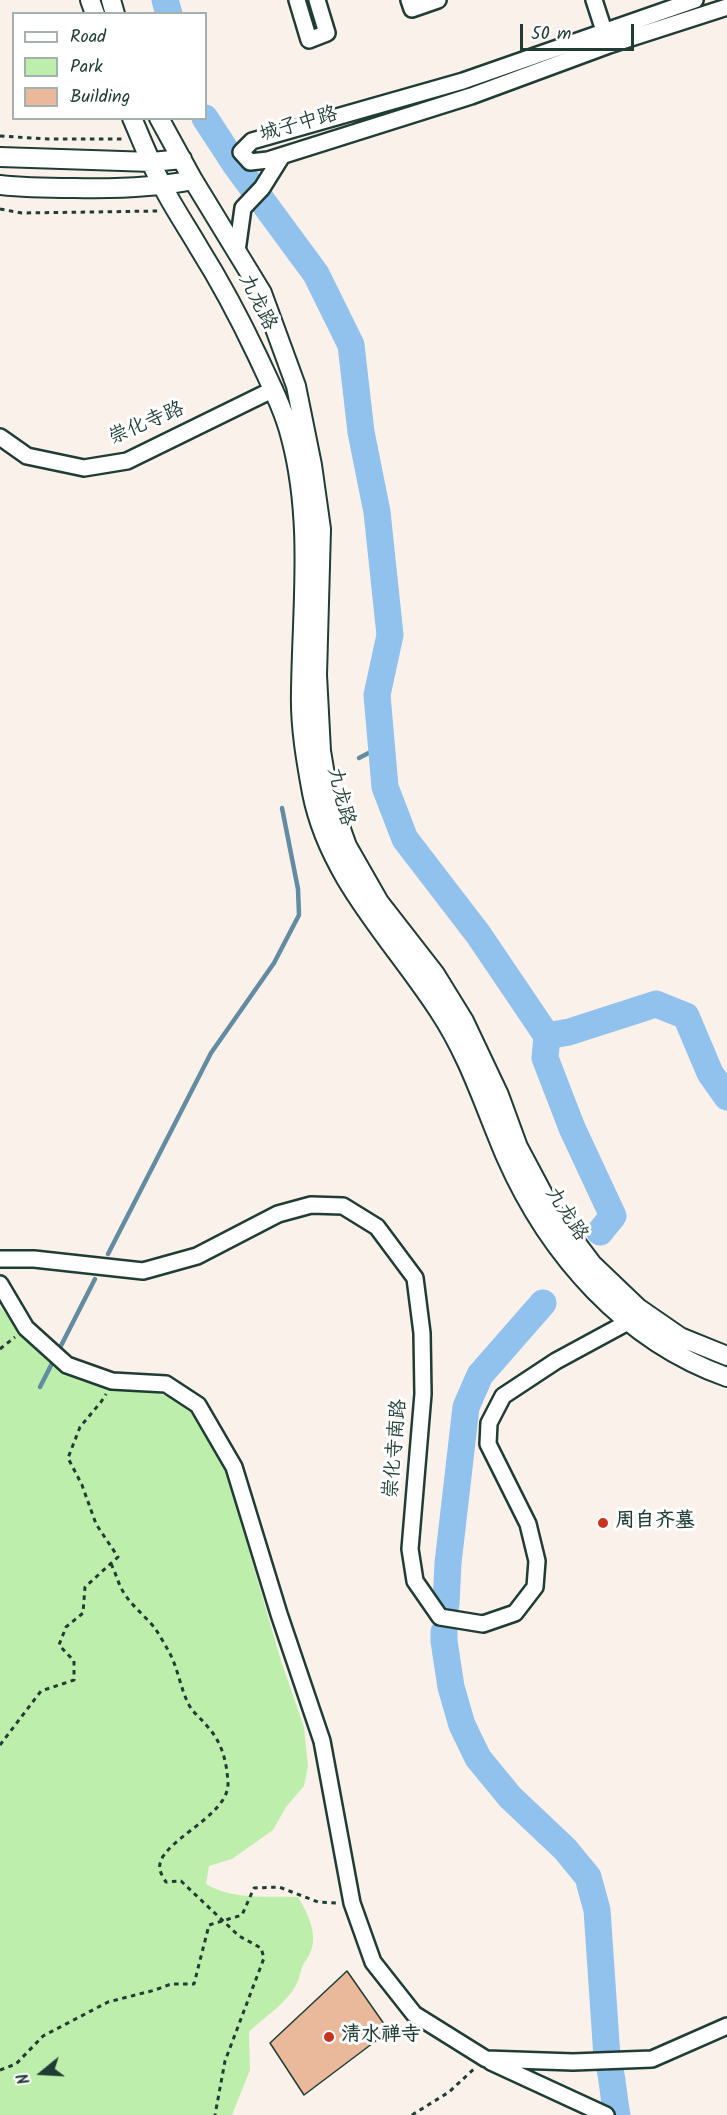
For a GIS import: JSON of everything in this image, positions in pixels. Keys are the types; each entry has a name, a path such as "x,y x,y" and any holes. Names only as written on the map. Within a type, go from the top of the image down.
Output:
{"main road":[{"name":"九龙路","path":"133,120 162,186 230,298 274,389 291,437 302,498 305,561 301,694 303,744 313,798 325,839 342,874 363,907 440,1012 455,1038 507,1160 531,1206 560,1251 597,1294 628,1322 664,1347 707,1370 727,1377"},
{"name":"九龙路","path":"160,120 193,180 262,292 296,386 312,465 321,529 317,675 321,751 328,793 347,846 379,902 435,974 464,1021 498,1095 518,1147 552,1211 592,1264 638,1308 681,1337 727,1356"},
{"path":"0,158 152,162 182,159"},
{"path":"0,185 20,188 128,189 193,180"}],"street":[{"path":"297,0 309,39 327,33 317,0"},
{"path":"409,0 412,9 438,0"},
{"path":"594,0 607,38"},
{"name":"城子中路","path":"696,0 607,38 471,96 282,156 250,162 241,152 252,141 607,38 727,7"},
{"path":"237,251 243,208 262,188 282,156"},
{"name":"崇化寺路","path":"0,437 27,456 84,468 116,463 127,461 274,389"},
{"name":"崇化寺南路","path":"0,1259 34,1259 143,1271 197,1256 278,1214 311,1205 343,1206 377,1227 415,1278 422,1333 423,1394 410,1549 415,1581 440,1617 483,1624 515,1613 535,1587 537,1561 528,1524 488,1444 489,1423 503,1396 556,1361 628,1322"},
{"path":"0,1284 26,1328 67,1365 112,1381 166,1384 198,1405 234,1467 279,1614 322,1741 352,1903 373,1962 414,2014 486,2059 606,2115"},
{"path":"486,2059 573,2062 652,2059 727,2026"}],"path":[{"path":"0,136 48,139 140,137"},
{"path":"0,209 22,213 154,212 177,209"},
{"path":"0,1349 26,1328"},
{"path":"0,1745 41,1691 74,1680 74,1661 59,1645 66,1627 83,1613 85,1587 118,1557 96,1524 82,1485 68,1458 80,1427 101,1402 112,1381"},
{"path":"111,1564 118,1576 122,1591 154,1628 170,1653 184,1696 194,1713 221,1745 228,1787 214,1812 184,1835 161,1858 159,1869 166,1882 181,1881 239,1936 261,1948 264,1958 225,2061 215,2115"},
{"path":"0,2070 16,2064 43,2036 108,2002 155,1990 171,1983 194,1984 209,1925 242,1915 254,1888 279,1887 318,1902 352,1903"},
{"path":"412,2115 449,2092 486,2059"}],"green space":[{"path":"0,1307 52,1366 84,1382 155,1392 202,1410 216,1437 281,1661 304,1727 308,1766 304,1786 286,1807 273,1830 232,1859 209,1866 206,1884 227,1893 298,1897 308,1916 313,1937 311,1951 292,1992 249,2032 250,2070 232,2115 0,2115"}],"building":[{"name":"清水禅寺","path":"347,1971 389,2031 304,2095 270,2043"}],"waterway":[{"path":"165,0 168,12"},
{"path":"206,120 235,164 316,274 351,345 361,432 377,512 390,635 377,695 385,787 405,839 478,934 547,1036 545,1058 572,1128 613,1216 600,1232"},
{"path":"359,758 382,746"},
{"path":"108,1254 211,1053 274,963 299,915 298,889 282,808"},
{"path":"547,1036 569,1032 656,1004 686,1016 710,1073 727,1097"},
{"path":"40,1387 95,1279"},
{"path":"446,1604 448,1563 466,1407 480,1375 543,1303"},
{"path":"444,1632 451,1687 462,1725 478,1758 510,1797 565,1849 588,1877 597,1910 607,2057 617,2115"}],"place":[{"name":"周自齐墓","path":"603,1523"},
{"name":"清水禅寺","path":"329,2037"}]}
